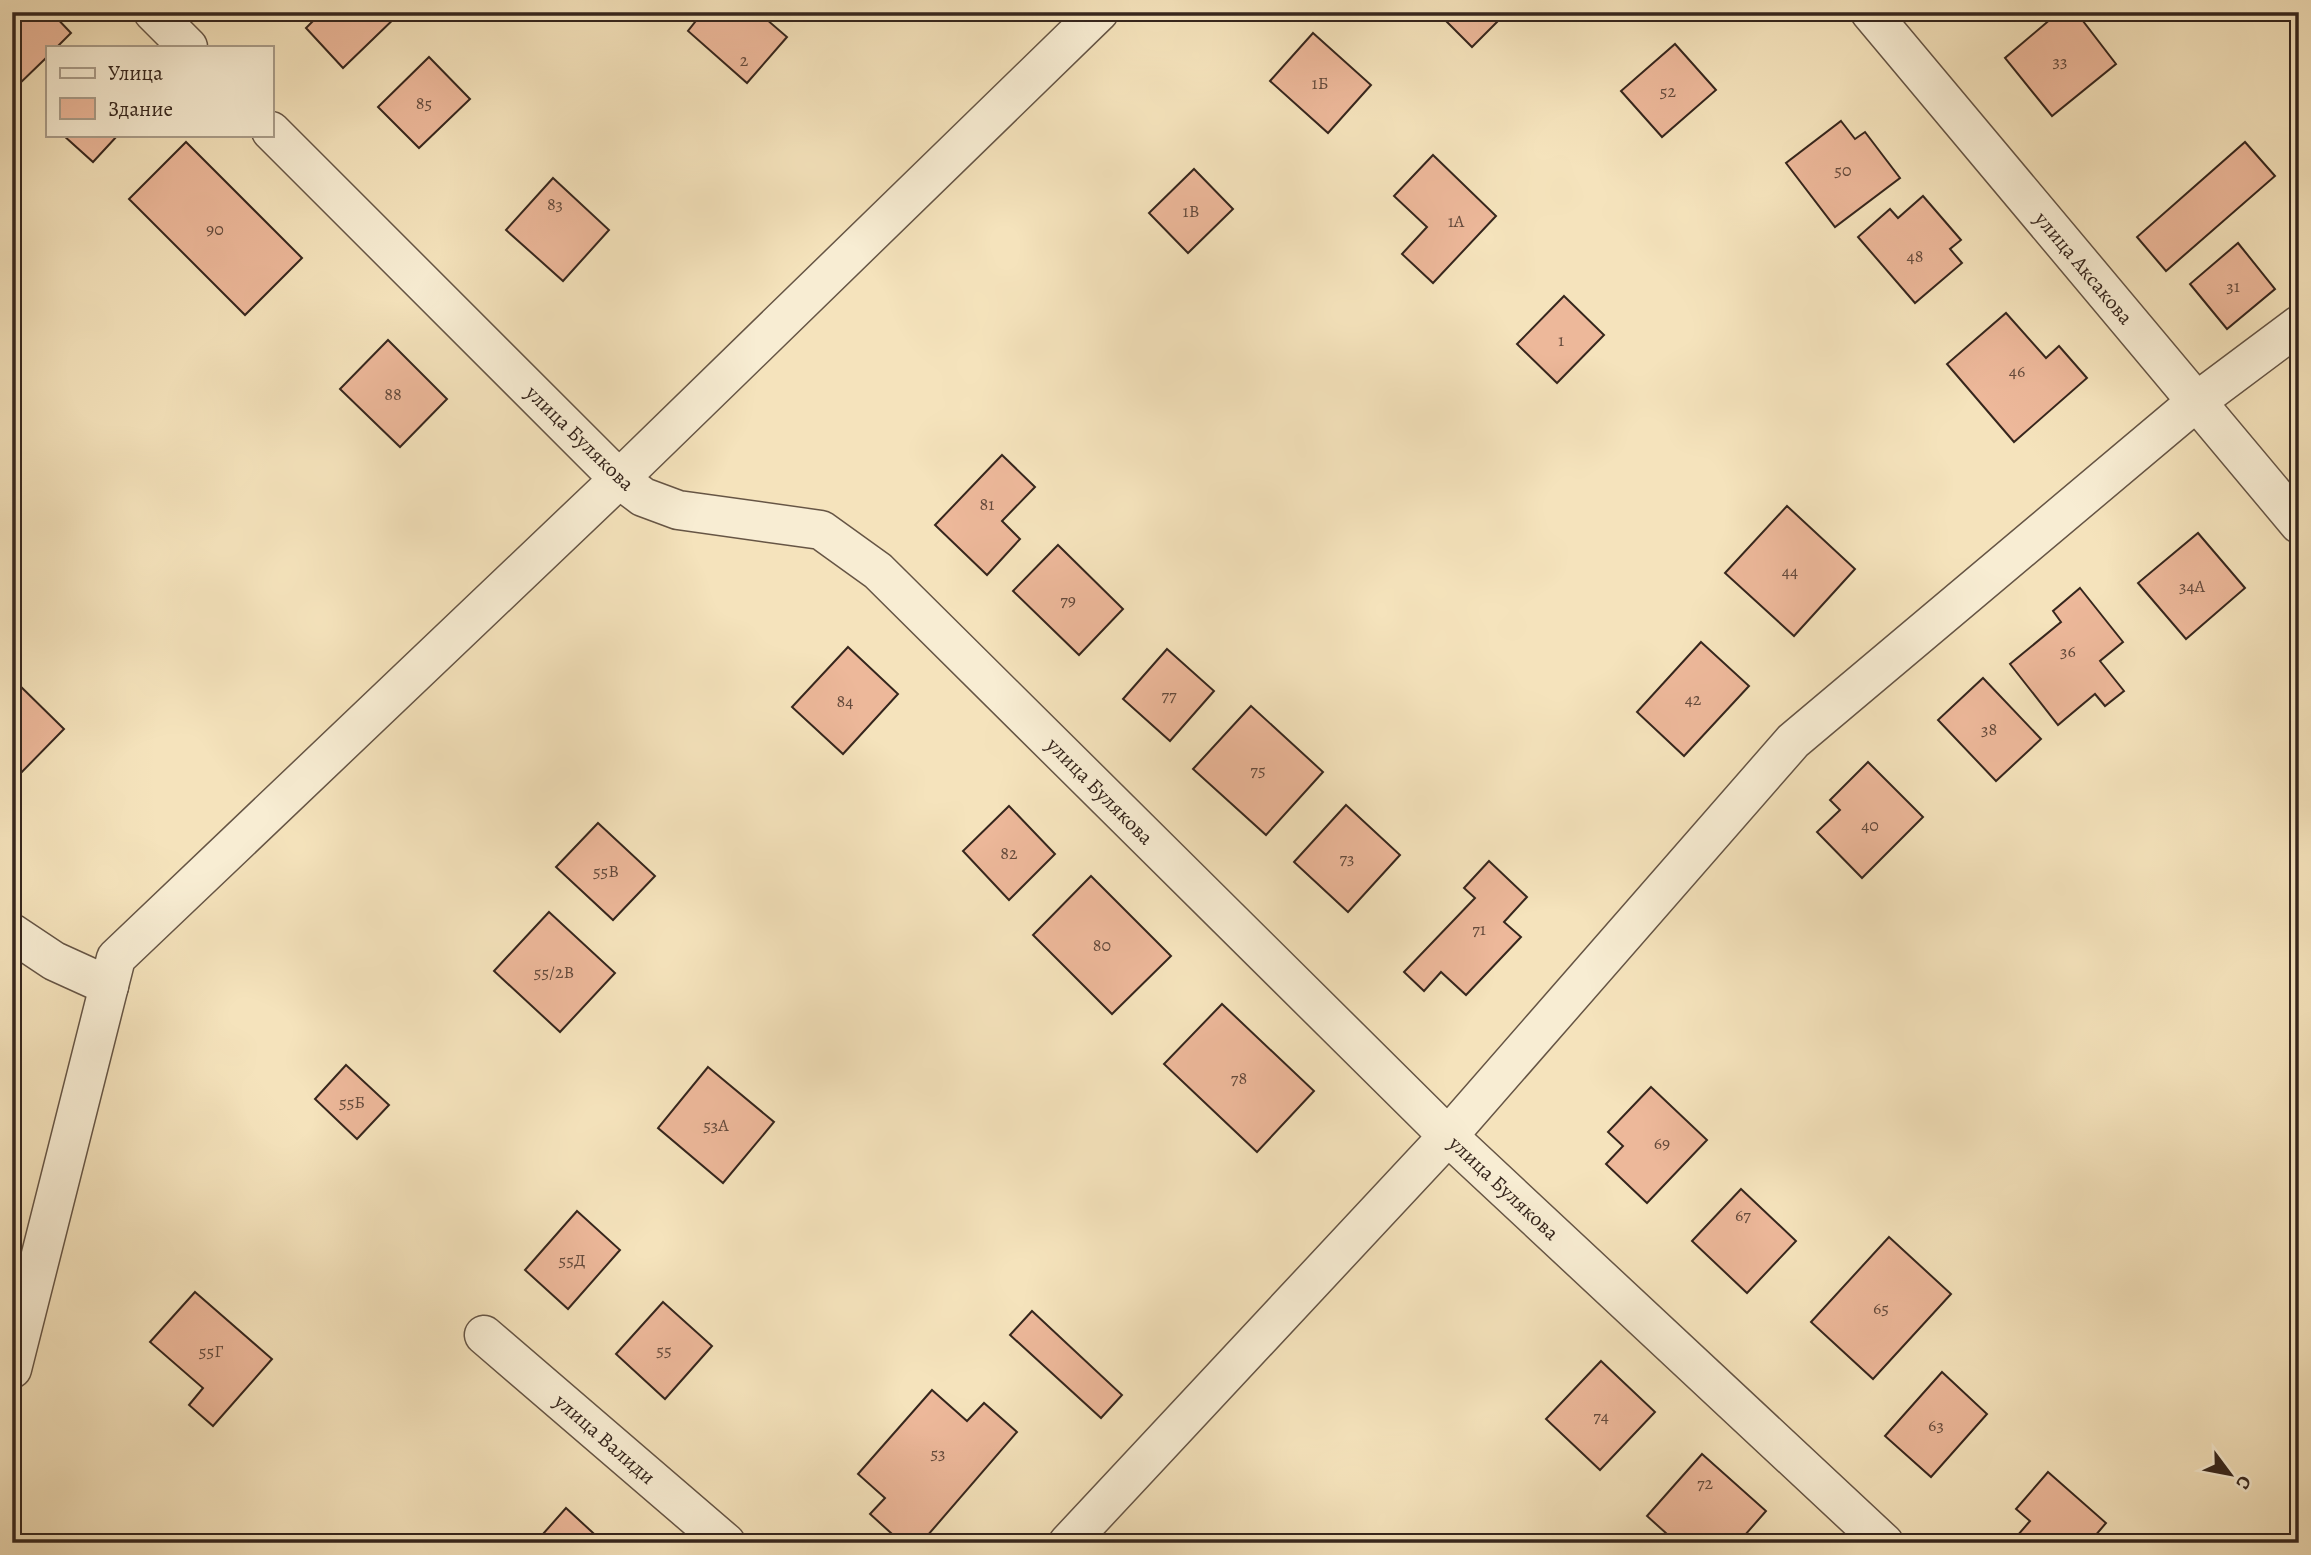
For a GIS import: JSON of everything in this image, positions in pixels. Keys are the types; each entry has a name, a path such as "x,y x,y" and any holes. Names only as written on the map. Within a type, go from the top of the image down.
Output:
{"street":[{"path":"153,12 187,46"},
{"path":"12,1368 116,958 619,479 1099,12"},
{"name":"улица Аксакова","path":"1870,12 2299,524"},
{"name":"улица Булякова","path":"273,133 619,479 643,497 678,510 821,530 878,570 1448,1136 1884,1543"},
{"path":"1068,1543 1448,1136 1793,741 2196,402 2299,324"},
{"path":"12,933 54,961 109,986"},
{"name":"улица Валиди","path":"484,1335 726,1543"}],"building":[{"path":"12,12 51,12 71,33 58,46 46,46 46,58 12,91"},
{"path":"322,12 401,12 343,68 306,28"},
{"path":"703,12 758,12 787,37 747,83 688,31"},
{"path":"1437,12 1507,12 1472,47"},
{"path":"2059,12 2076,12 2116,64 2052,116 2005,58"},
{"path":"1313,33 1371,85 1328,133 1270,81"},
{"path":"1675,44 1716,90 1662,137 1621,91"},
{"path":"429,57 470,99 419,148 378,107"},
{"path":"1841,121 1855,139 1865,132 1900,178 1835,227 1786,163"},
{"path":"64,136 117,136 93,162"},
{"path":"186,142 302,258 245,315 129,199"},
{"path":"2245,142 2275,176 2166,271 2137,237"},
{"path":"1433,155 1496,216 1433,283 1402,254 1427,227 1394,196"},
{"path":"1194,169 1233,209 1188,253 1149,213"},
{"path":"553,178 609,230 563,281 506,230"},
{"path":"1923,196 1961,240 1950,249 1962,263 1915,303 1858,237 1890,209 1898,218"},
{"path":"2238,243 2275,289 2227,329 2190,284"},
{"path":"1564,296 1604,335 1557,383 1517,344"},
{"path":"2006,313 2046,358 2059,346 2087,378 2014,442 1947,364"},
{"path":"388,340 447,399 400,447 340,389"},
{"path":"1002,455 1035,487 1002,521 1020,539 987,575 935,525"},
{"path":"1787,506 1855,569 1794,636 1725,573"},
{"path":"2198,533 2245,588 2186,639 2138,583"},
{"path":"1058,545 1123,609 1079,655 1013,591"},
{"path":"2080,588 2123,642 2100,661 2124,691 2105,706 2095,694 2058,725 2010,664 2061,622 2053,611"},
{"path":"1701,642 1749,686 1684,756 1637,712"},
{"path":"848,647 898,694 843,754 792,707"},
{"path":"1167,649 1214,691 1170,741 1123,699"},
{"path":"12,678 64,729 12,782"},
{"path":"1983,678 2041,739 1996,781 1938,720"},
{"path":"1251,706 1323,772 1266,835 1193,769"},
{"path":"1868,762 1923,817 1862,878 1817,832 1840,810 1830,800"},
{"path":"1346,805 1400,855 1348,912 1294,862"},
{"path":"1009,806 1055,854 1009,900 963,851"},
{"path":"598,823 655,876 613,920 556,867"},
{"path":"1489,861 1527,897 1504,922 1521,937 1466,995 1441,972 1424,991 1404,972 1475,898 1464,888"},
{"path":"1091,876 1171,956 1112,1014 1033,935"},
{"path":"549,912 615,973 560,1032 494,971"},
{"path":"1222,1004 1314,1091 1257,1152 1164,1064"},
{"path":"346,1065 389,1105 357,1139 315,1099"},
{"path":"708,1067 774,1122 723,1183 658,1128"},
{"path":"1651,1087 1707,1140 1647,1203 1606,1164 1623,1146 1608,1132"},
{"path":"1741,1189 1796,1241 1747,1293 1692,1241"},
{"path":"577,1211 620,1250 568,1309 525,1270"},
{"path":"1889,1237 1951,1294 1873,1379 1811,1322"},
{"path":"195,1292 272,1359 213,1426 189,1405 203,1388 150,1342"},
{"path":"663,1302 712,1346 665,1399 616,1354"},
{"path":"1032,1311 1122,1395 1101,1418 1010,1335"},
{"path":"1601,1361 1655,1412 1600,1470 1546,1419"},
{"path":"1942,1372 1987,1414 1931,1477 1885,1436"},
{"path":"932,1390 967,1421 984,1403 1017,1432 921,1543 902,1543 870,1514 885,1498 858,1474"},
{"path":"1702,1454 1766,1511 1738,1543 1677,1543 1647,1516"},
{"path":"2048,1472 2106,1523 2089,1543 2011,1543 2030,1521 2016,1509"},
{"path":"566,1508 604,1543 535,1543"}]}
